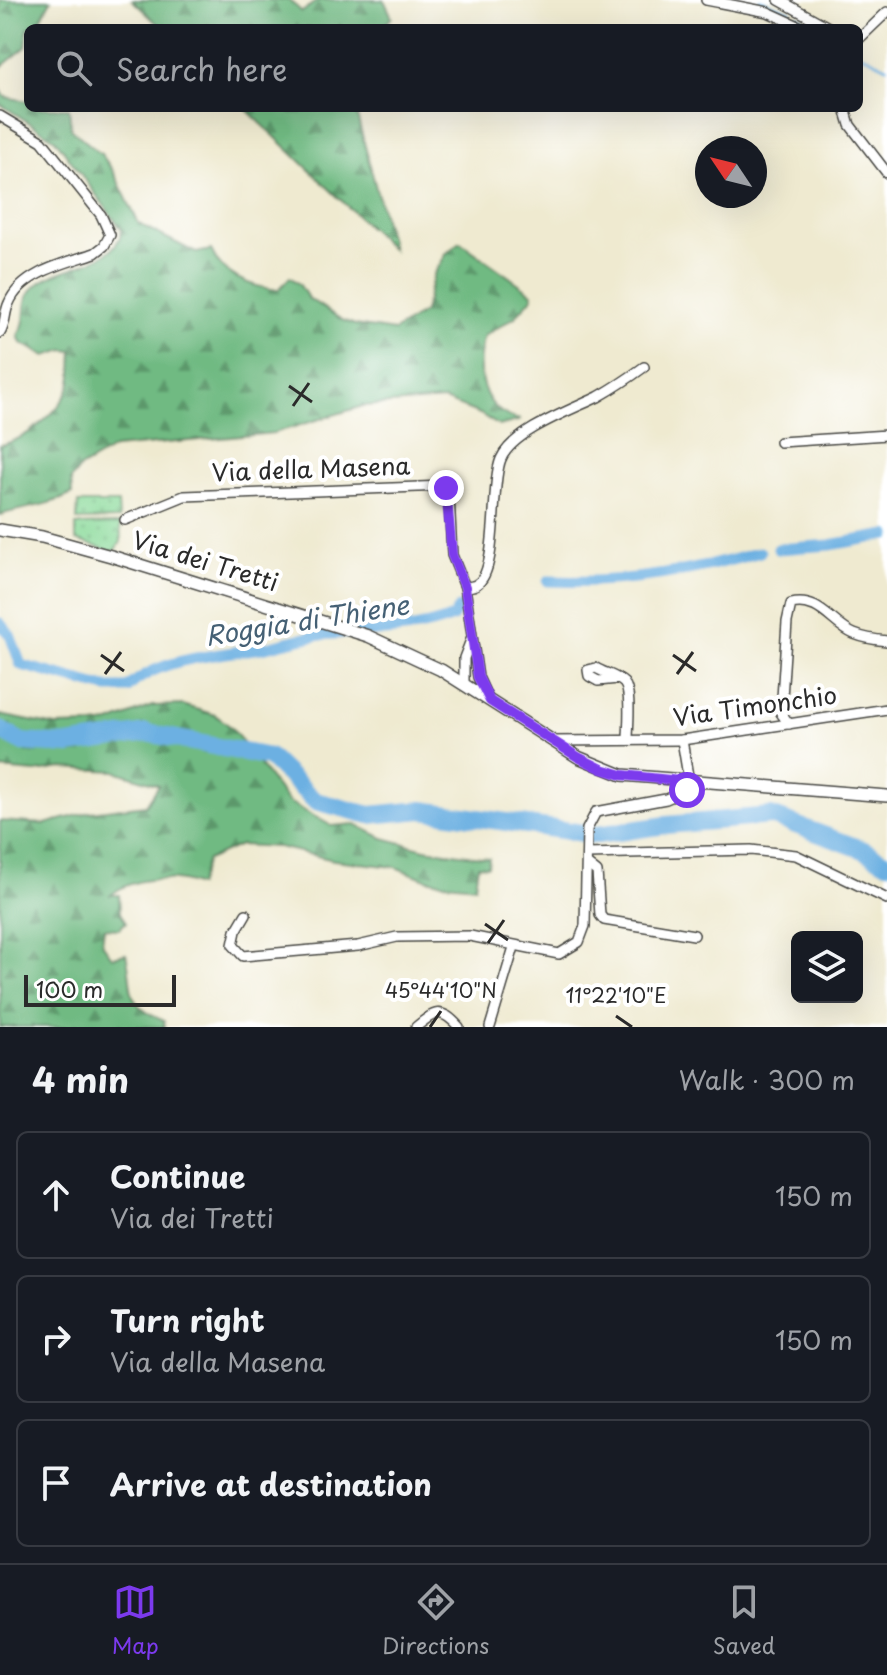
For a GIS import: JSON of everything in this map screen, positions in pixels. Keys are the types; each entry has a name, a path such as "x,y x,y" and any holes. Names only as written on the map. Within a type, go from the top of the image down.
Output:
{"street":[{"path":"706,0 768,12 794,24"},
{"path":"779,0 823,24"},
{"path":"863,35 887,12"},
{"path":"846,112 850,125 887,173"},
{"path":"0,116 42,141 101,215 110,235 104,246 95,253 26,281 7,305 4,327 0,333"},
{"path":"465,587 476,585 483,579 493,539 497,472 503,455 524,436 618,386 644,367"},
{"path":"780,442 887,435"},
{"name":"Via della Masena","path":"125,520 184,496 441,485 449,494 452,555 465,587 478,677 490,701"},
{"name":"Via dei Tretti","path":"0,530 74,545 353,630 441,670 578,757 612,772 689,782 887,796"},
{"path":"789,724 781,713 791,604 799,603 827,611 855,635 887,641"},
{"name":"Via della Masena","path":"464,685 464,658 471,637"},
{"name":"Via della Masena","path":"464,685 472,671 474,653"},
{"path":"441,670 464,658"},
{"path":"618,679 626,686 628,695 628,740"},
{"name":"Via Timonchio","path":"552,741 682,740 887,709"},
{"path":"246,914 233,939 233,945 243,956 358,946 397,937 470,936 559,954 579,942 585,926 587,829 596,812 666,799 687,790 689,782 682,740"},
{"path":"587,854 751,850 796,855 887,899"},
{"path":"587,854 597,872 600,915 604,920 694,935"},
{"path":"490,1027 514,947"},
{"path":"416,1027 431,1014 442,1013 459,1027"}],"green space":[{"path":"0,0 51,0 38,24 24,24 24,49 1,67"},
{"path":"132,0 289,0 302,12 318,0 384,0 392,17 386,24 158,24"},
{"path":"0,88 5,97 24,100 24,112 69,112 71,129 102,155 139,224 196,253 211,250 222,267 248,283 278,290 290,277 308,298 355,325 394,331 424,312 434,274 447,253 460,242 532,293 533,297 515,317 484,336 481,349 481,375 489,399 497,409 521,420 499,426 480,414 444,400 363,406 274,433 114,448 80,468 71,479 72,494 0,515 0,445 21,437 52,413 67,393 72,379 73,351 64,350 46,356 21,343 18,335 24,322 27,297 48,278 110,251 118,242 122,230 55,139 0,104"},
{"path":"249,112 356,112 392,249"},
{"path":"78,503 118,503 119,519 77,520"},
{"path":"120,524 121,542 113,552 76,540 76,525"},
{"path":"183,705 215,715 231,727 287,801 332,826 355,824 383,838 425,849 489,858 488,866 478,865 475,886 426,879 395,867 334,860 278,847 240,845 207,860 198,886 177,880 141,881 111,895 119,895 120,913 126,922 119,929 104,928 102,943 112,957 126,954 136,1002 164,1021 165,1027 0,1027 0,821 45,824 90,812 146,805 159,785 115,771 0,769 0,715 56,726 93,725 110,723 152,706"}],"waterway":[{"path":"760,0 790,11"},
{"path":"797,15 812,24"},
{"path":"863,55 887,67"},
{"name":"Roggia di Thiene","path":"778,549 830,545 887,535"},
{"name":"Roggia di Thiene","path":"548,581 602,581 655,576 760,552"},
{"name":"Roggia di Thiene","path":"0,623 10,635 21,665 106,688 128,688 157,669 193,658 316,636 424,626 453,617 459,608"},
{"path":"0,730 22,742 69,745 147,733 269,757 315,801 370,815 422,810 597,835 666,825 771,816 864,850 887,863"}],"route":[{"path":"446,488 452,555 465,587 478,677 490,701 602,769 622,775 689,782 687,790"}]}
